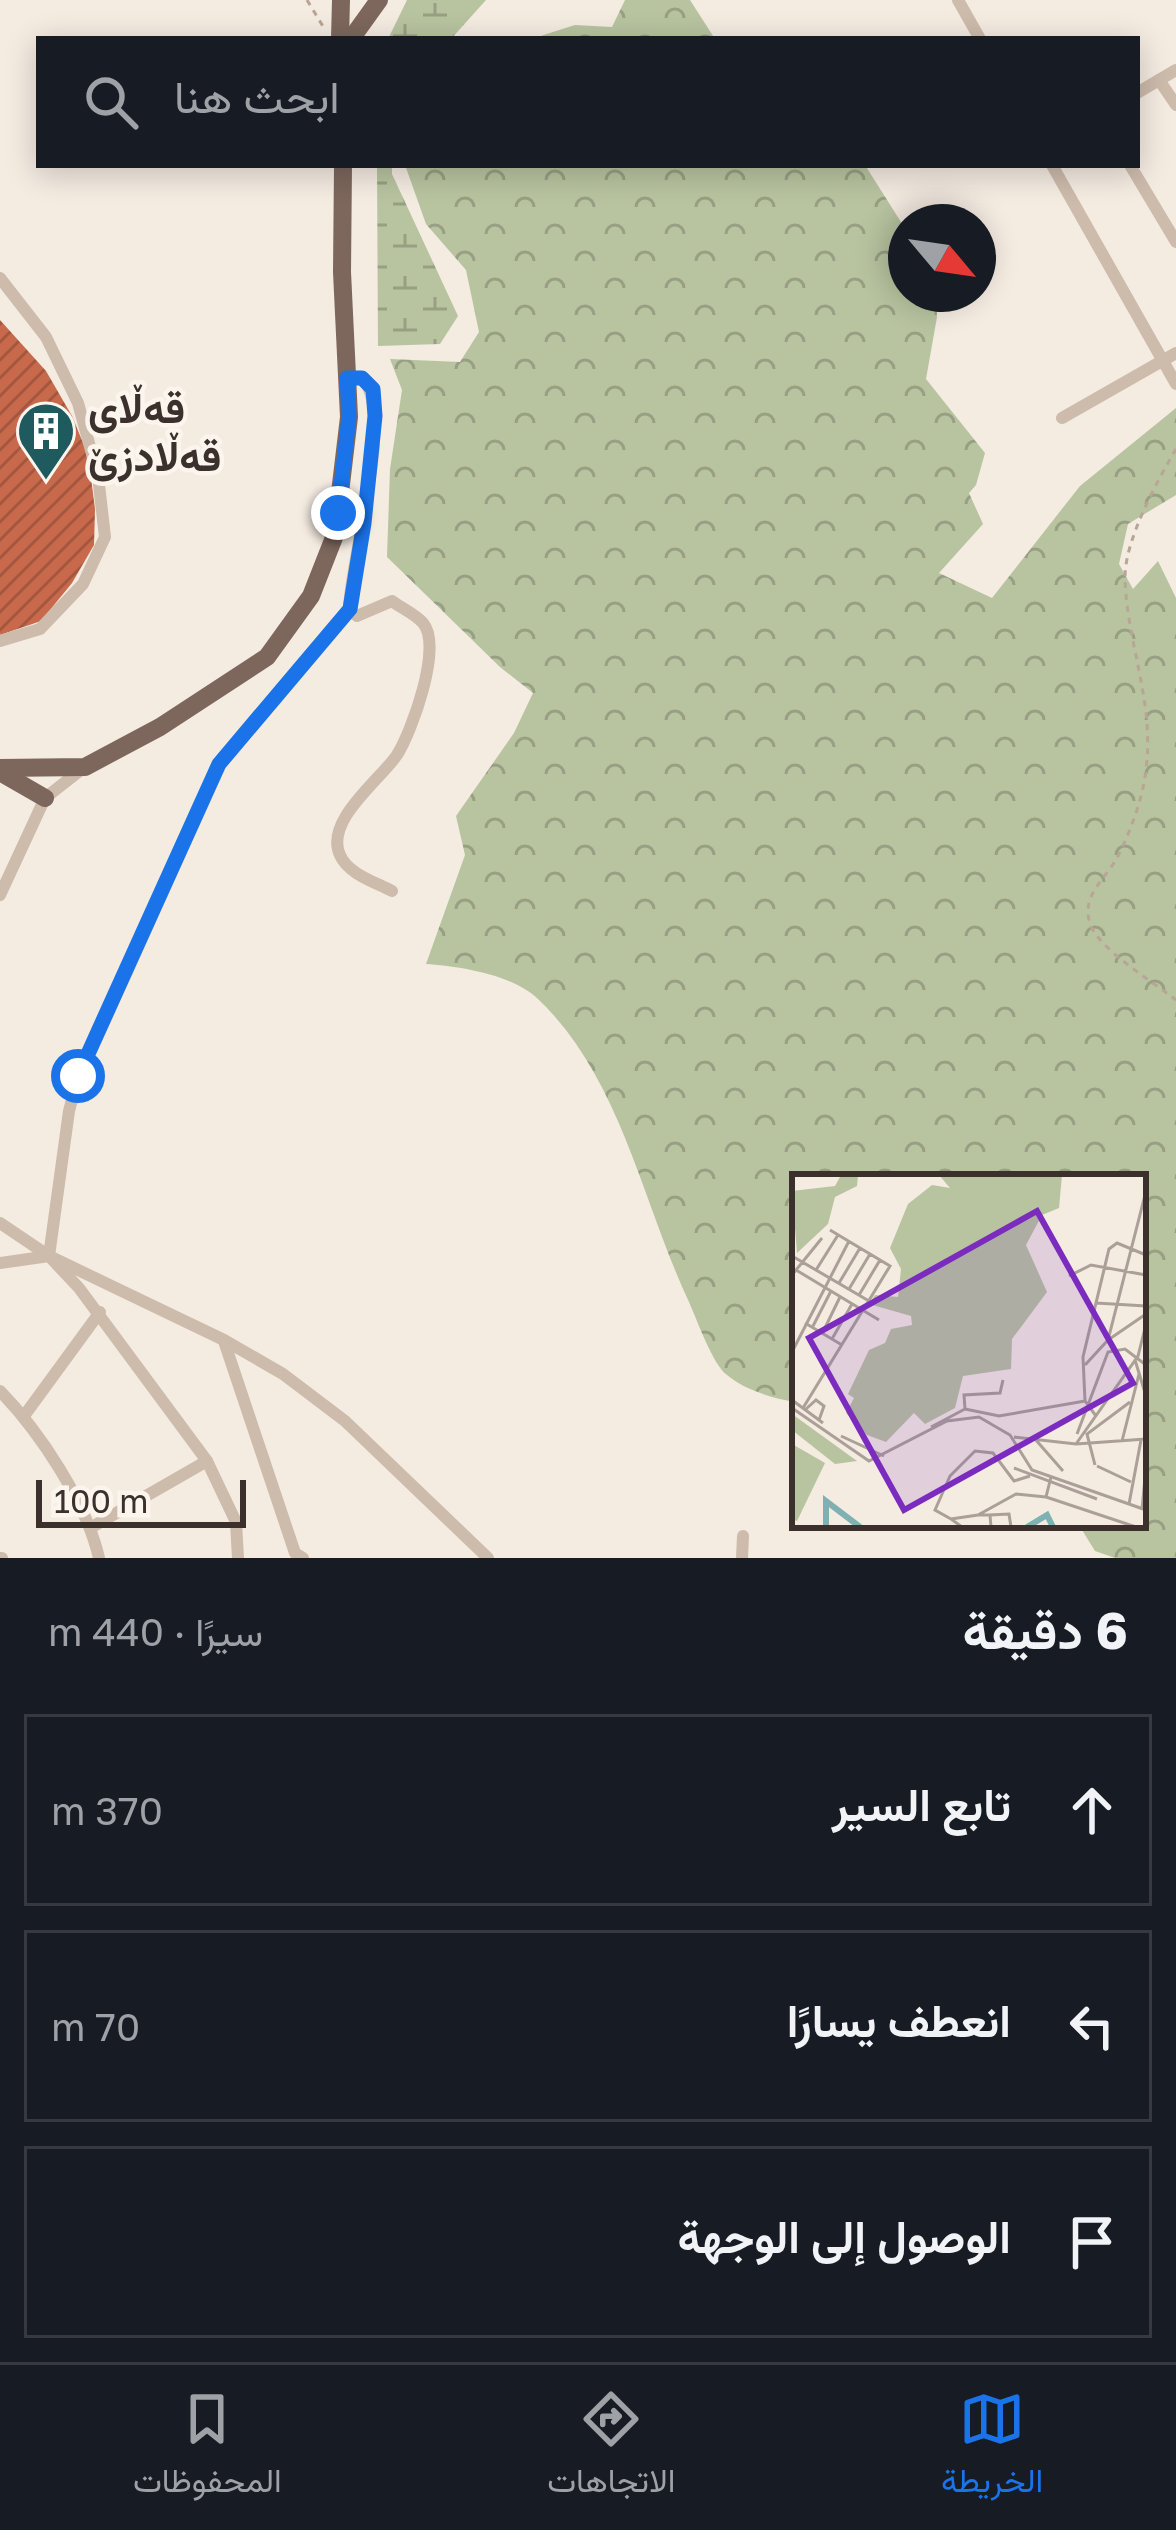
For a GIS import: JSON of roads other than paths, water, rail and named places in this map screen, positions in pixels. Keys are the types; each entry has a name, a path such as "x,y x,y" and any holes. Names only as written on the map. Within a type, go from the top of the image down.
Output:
{"main road":[{"path":"336,36 341,0"},
{"path":"353,36 379,0"},
{"path":"0,770 85,766 160,727 267,657 292,626 326,564 334,535 349,417 342,290 343,168"},
{"path":"0,770 45,798"}],"street":[{"path":"958,0 978,36"},
{"path":"1140,91 1176,70"},
{"path":"1159,80 1176,105"},
{"path":"1054,168 1170,357 1176,384"},
{"path":"1132,168 1176,242"},
{"path":"0,278 46,337 78,403 98,476 105,537 83,584 40,629 0,641"},
{"path":"1062,418 1170,357"},
{"path":"49,1256 78,1076 219,764 350,609 375,416 373,389 362,378 347,378"},
{"path":"350,609 357,616 398,605 425,624 430,644 424,689 398,753 350,809 336,838 339,854 350,868 392,891"},
{"path":"0,894 45,798 85,766"},
{"path":"0,1223 49,1256 284,1374 345,1421 488,1558"},
{"path":"0,1263 49,1256"},
{"path":"49,1256 100,1312 207,1461 236,1522 238,1558"},
{"path":"24,1416 100,1312"},
{"path":"224,1340 298,1556"},
{"path":"0,1391 24,1416 92,1528 99,1558"},
{"path":"92,1528 207,1461"},
{"path":"742,1558 743,1536"}],"place":[{"name":"قەڵای قەڵادزێ","path":"46,482"}]}
